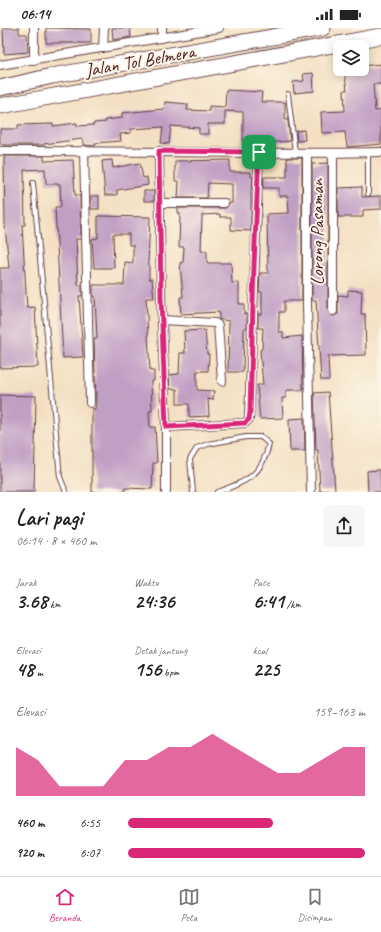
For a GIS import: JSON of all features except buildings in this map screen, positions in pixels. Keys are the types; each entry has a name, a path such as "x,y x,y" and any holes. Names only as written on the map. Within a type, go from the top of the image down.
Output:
{"highway":[{"name":"Jalan Tol Belmera","path":"0,88 52,76 323,28"},
{"name":"Jalan Tol Belmera","path":"0,106 381,36"}],"street":[{"path":"34,28 34,60"},
{"path":"103,48 104,28"},
{"path":"162,28 162,38"},
{"path":"0,65 219,28"},
{"path":"84,150 90,403"},
{"path":"0,151 84,150 295,153 381,152"},
{"path":"159,151 162,320 166,427 166,492"},
{"path":"166,427 245,423 249,419 259,152"},
{"path":"307,153 307,304 310,492"},
{"name":"Lorong Pasaman","path":"333,153 333,311"},
{"path":"160,203 224,203"},
{"path":"162,320 215,323 218,325 222,381"}],"lane":[{"path":"288,94 295,153"},
{"path":"368,152 368,194"},
{"path":"33,183 60,477 66,492"},
{"path":"193,492 190,459 197,448 208,444 246,437 261,437 269,444 266,459 260,470 237,486 217,492"}],"route":[{"path":"159,151 259,152 249,419 245,423 166,427 161,298 159,151"}]}
